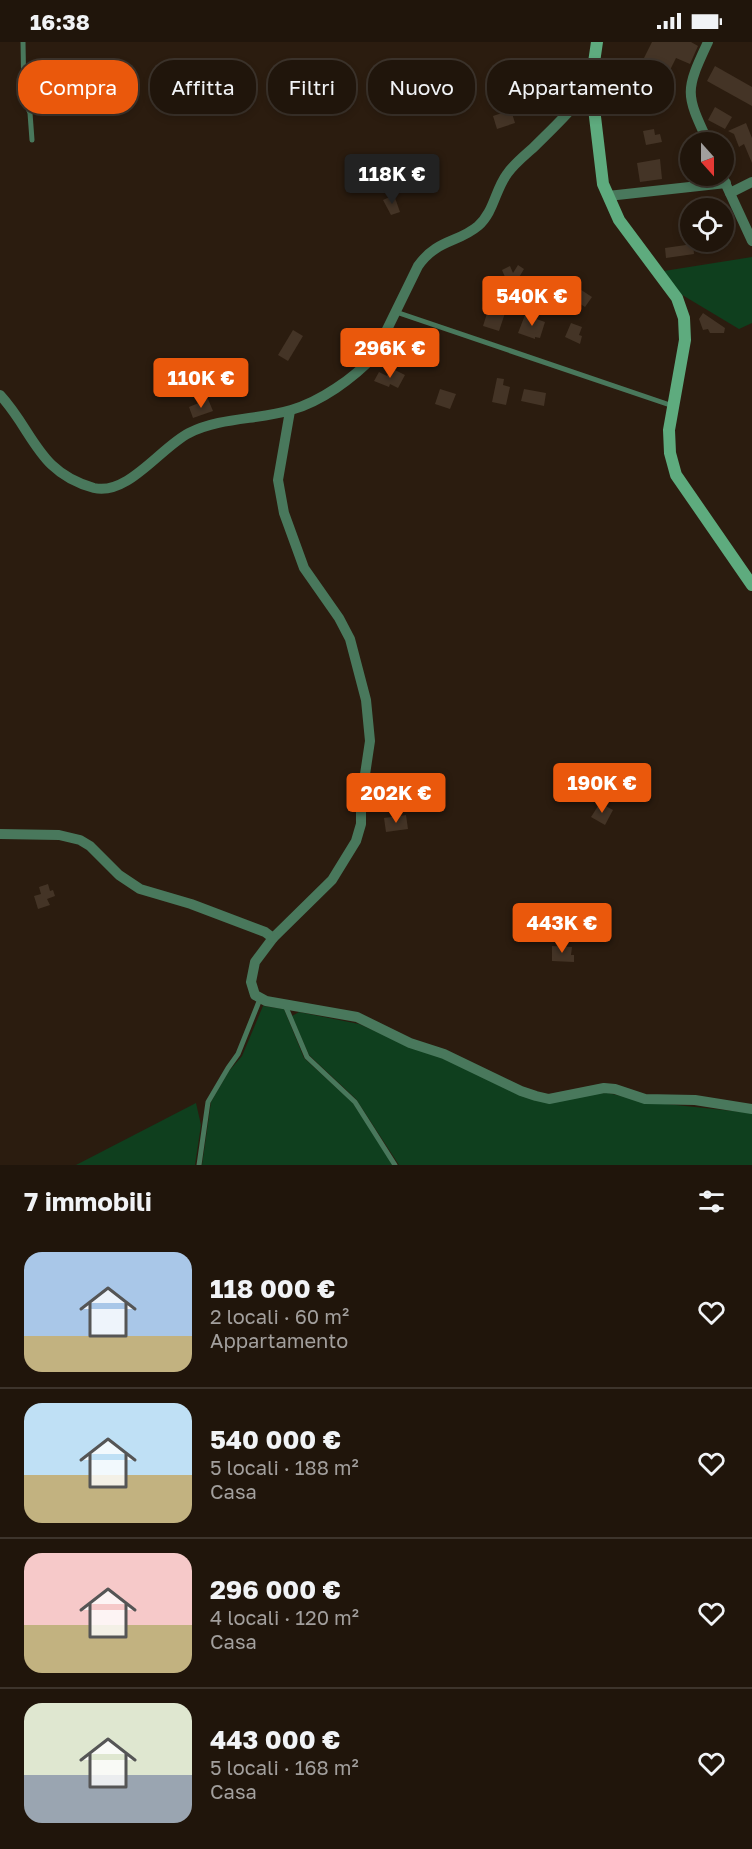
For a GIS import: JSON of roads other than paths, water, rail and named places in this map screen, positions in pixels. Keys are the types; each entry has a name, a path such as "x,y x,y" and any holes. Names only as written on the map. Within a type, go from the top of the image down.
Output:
{"street":[{"path":"594,60 597,42"},
{"path":"703,132 694,112 690,93 692,75 708,42"},
{"path":"0,395 20,420 33,444 46,461 72,480 97,489 107,489 125,482 173,444 204,427 290,411 322,397 367,363 380,347 423,258 439,245 472,231 484,221 492,209 506,175 568,114"},
{"path":"594,114 600,169 608,196 628,235 668,286 682,308 686,340 668,442 676,475 752,585"},
{"path":"734,183 752,182"},
{"path":"608,196 706,186"},
{"path":"727,186 752,241"},
{"path":"290,411 278,480 284,513 303,568 339,618 350,639 366,700 370,741 361,801 361,824 356,842 332,880 273,938 255,962 250,982 252,990 260,999 357,1017 410,1043 444,1054 536,1096 549,1099 604,1088 615,1089 645,1099 695,1101 752,1109"},
{"path":"0,834 59,835 80,840 90,846 119,875 140,889 191,904 265,932 273,938"}],"lane":[{"path":"23,42 24,99 30,113 32,140"},
{"path":"396,312 673,406"},
{"path":"199,1165 208,1102 238,1054 260,999"},
{"path":"284,1004 307,1057 355,1101 396,1165"}]}
